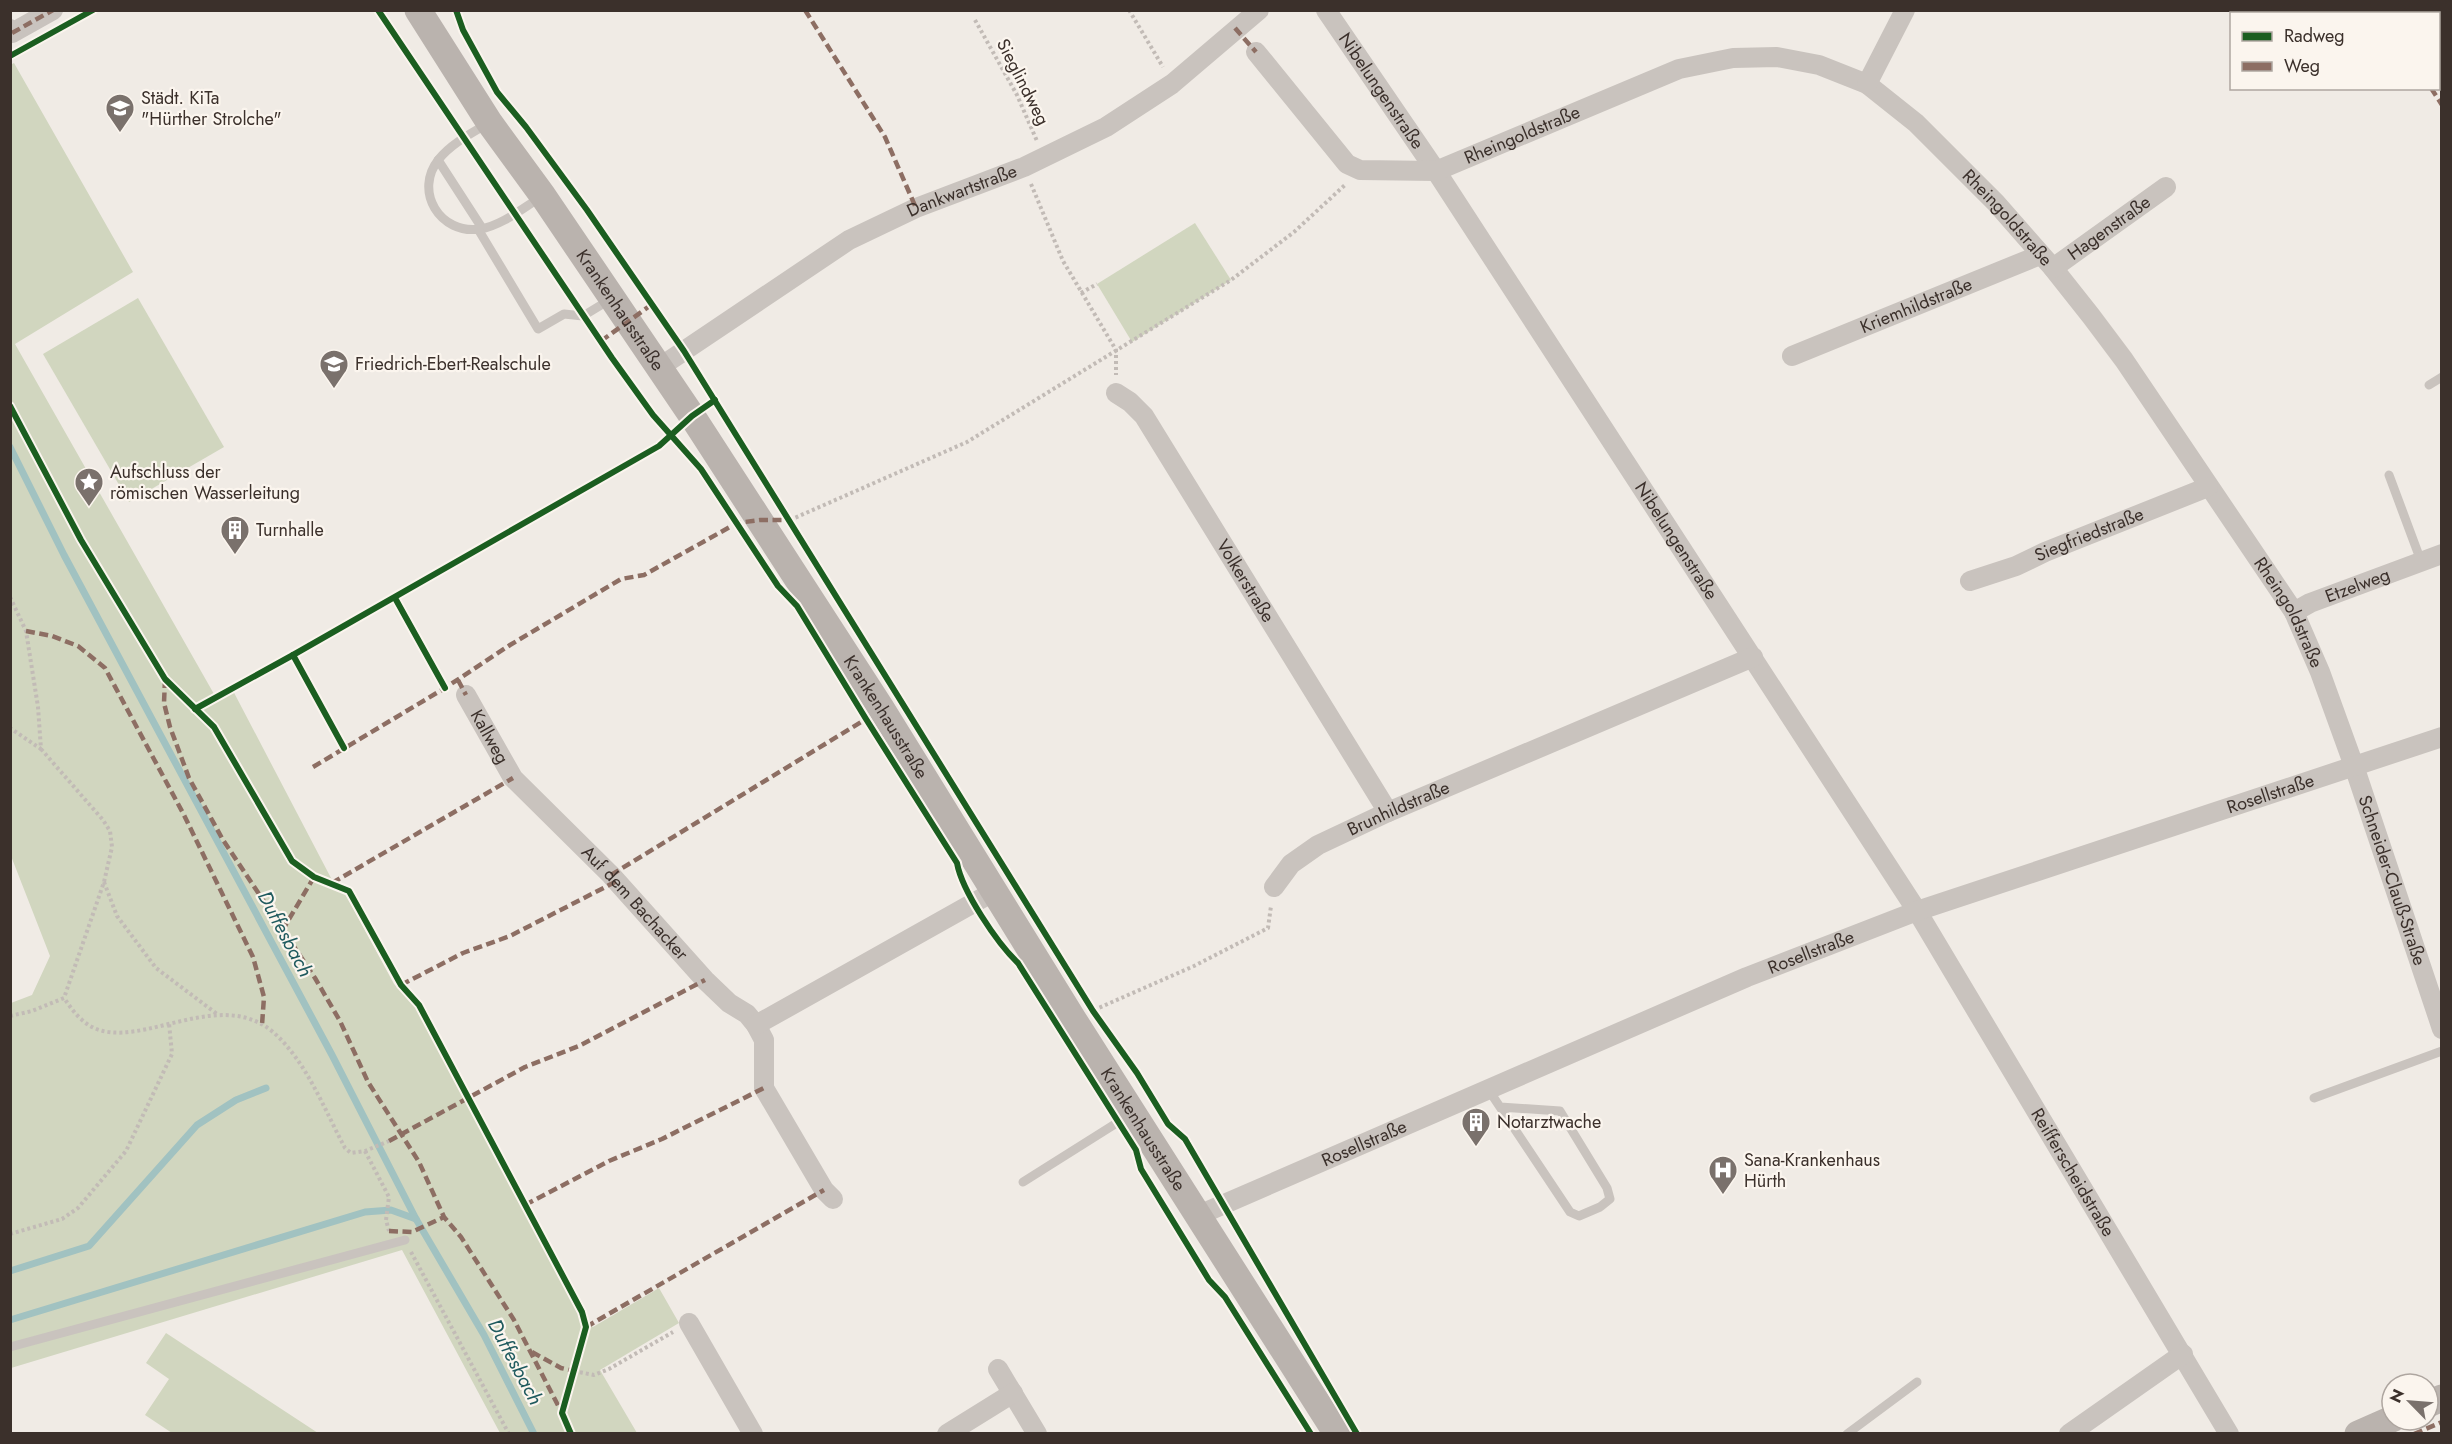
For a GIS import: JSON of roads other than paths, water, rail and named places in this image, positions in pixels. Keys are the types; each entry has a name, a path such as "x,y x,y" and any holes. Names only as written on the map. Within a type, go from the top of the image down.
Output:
{"street":[{"path":"10,29 12,33 53,10"},
{"name":"Krankenhausstraße","path":"418,10 489,122 543,196 660,368 882,708 993,892 1337,1434"},
{"name":"Dankwartstraße","path":"660,368 849,240 916,208 1024,167 1106,127 1172,84 1259,10"},
{"name":"Nibelungenstraße","path":"1326,10 1436,171 1917,911"},
{"path":"1867,84 1905,10"},
{"name":"Nibelungenstraße","path":"1256,52 1347,164 1360,170 1436,171"},
{"name":"Rheingoldstraße","path":"1436,171 1679,69 1733,58 1777,57 1820,65 1867,84 1916,123 1996,203 2046,261 2124,360 2294,612 2320,672 2354,766"},
{"name":"Hagenstraße","path":"2046,261 2166,187"},
{"name":"Kriemhildstraße","path":"1792,356 2046,261"},
{"name":"Volkerstraße","path":"1116,393 1130,402 1144,416 1388,812"},
{"name":"Siegfriedstraße","path":"1970,580 2016,566 2208,486"},
{"name":"Etzelweg","path":"2294,612 2310,603 2442,554"},
{"name":"Brunhildstraße","path":"1274,886 1291,864 1318,844 1753,657"},
{"name":"Kallweg","path":"466,695 513,778"},
{"name":"Rosellstraße","path":"1199,1215 1747,977 1917,911 2442,737"},
{"name":"Schneider-Clauß-Straße","path":"2354,766 2442,1029"},
{"name":"Auf dem Bachacker","path":"513,778 611,875 705,980 729,1003 747,1014 756,1025"},
{"path":"833,1198 824,1190 764,1088 764,1040 756,1025 993,892"},
{"name":"Reifferscheidstraße","path":"1917,911 2229,1434"},
{"path":"689,1323 753,1434"},
{"path":"2069,1434 2183,1354"},
{"path":"998,1369 1037,1434"},
{"path":"947,1434 1013,1393"},
{"path":"2358,1434 2380,1424"}],"lane":[{"path":"489,122 463,139 438,160 429,175 429,194 439,217 453,225 480,229 514,214 543,196"},
{"path":"438,160 538,329 564,314 583,316 612,298"},
{"path":"2429,385 2442,377"},
{"path":"2389,475 2421,561"},
{"path":"2314,1098 2442,1051"},
{"path":"1488,1089 1500,1107 1570,1212 1579,1216 1600,1208 1610,1199 1607,1188 1560,1111 1500,1107"},
{"path":"1023,1182 1133,1113"},
{"path":"10,1347 405,1240"},
{"path":"1847,1434 1917,1382"}],"waterway":[{"name":"Duffesbach","path":"10,447 64,555 332,1055 416,1219 484,1335 534,1434"},
{"path":"10,1271 89,1246 197,1125 236,1100 266,1088"},
{"path":"10,1320 365,1212 391,1210 416,1219"}],"place":[{"name":"Städt. KiTa \"Hürther Strolche\"","path":"120,134"},
{"name":"Friedrich-Ebert-Realschule","path":"334,390"},
{"name":"Aufschluss der römischen Wasserleitung","path":"89,508"},
{"name":"Turnhalle","path":"235,556"},
{"name":"Notarztwache","path":"1476,1148"},
{"name":"Sana-Krankenhaus Hürth","path":"1723,1196"}]}
